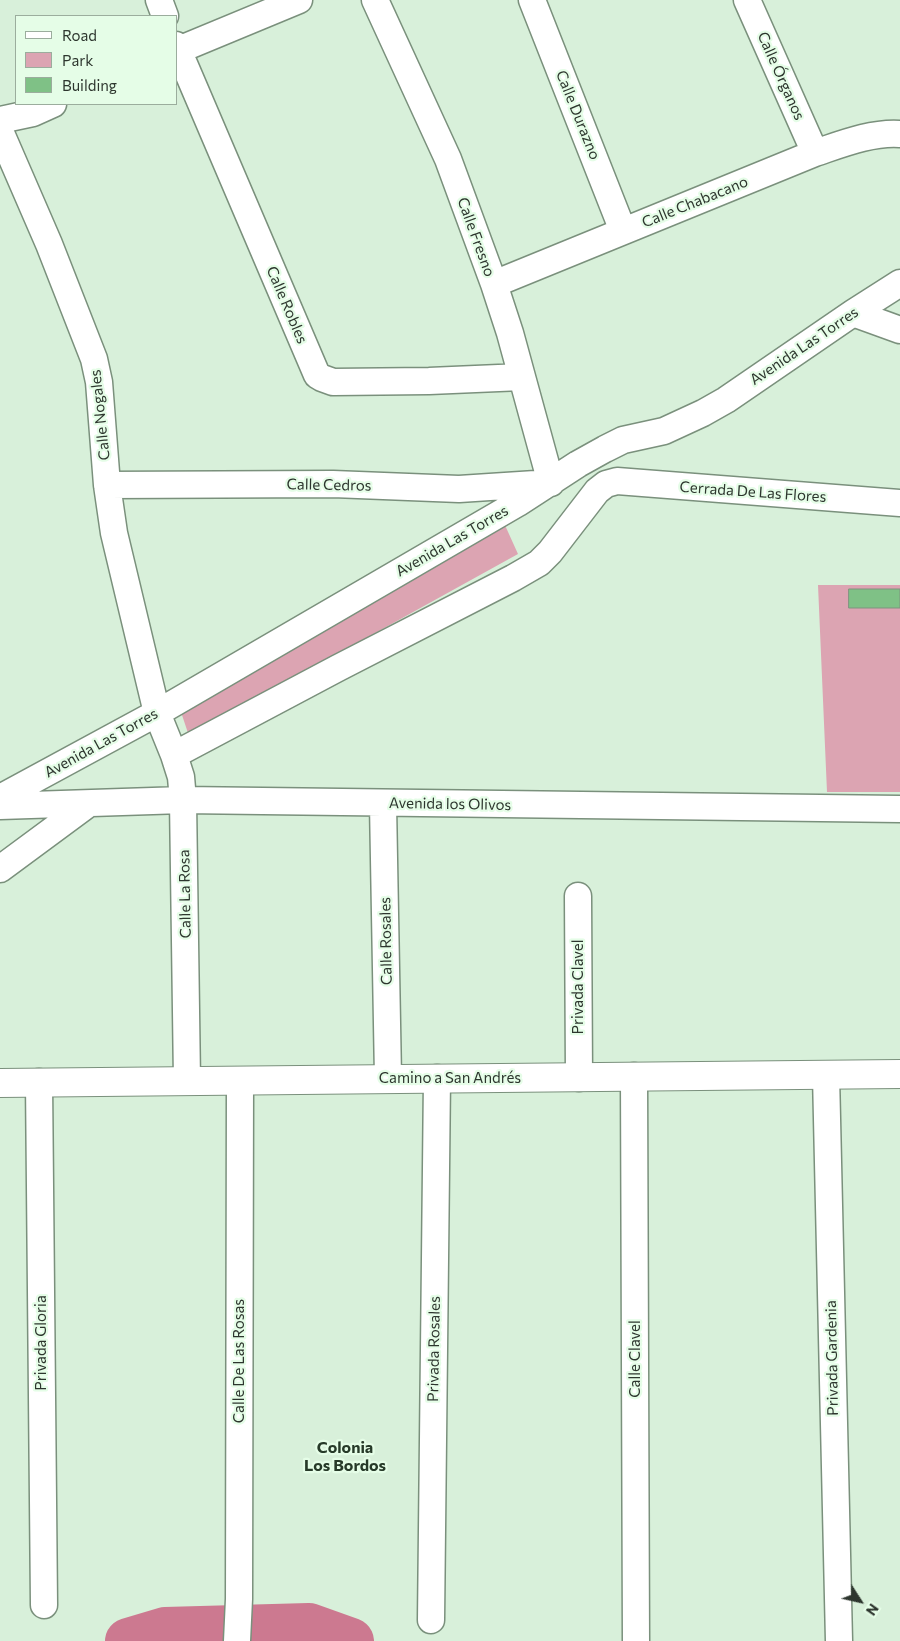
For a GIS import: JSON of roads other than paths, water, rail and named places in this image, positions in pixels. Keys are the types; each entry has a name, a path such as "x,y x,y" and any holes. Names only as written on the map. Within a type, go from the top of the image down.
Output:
{"street":[{"path":"159,0 165,15"},
{"path":"178,49 299,0"},
{"name":"Calle Fresno","path":"376,0 448,159 494,284 510,333 551,483"},
{"name":"Calle Durazno","path":"532,0 623,231"},
{"name":"Calle Órganos","path":"747,0 816,153"},
{"name":"Calle Robles","path":"178,51 317,375 333,382 429,381 522,377"},
{"path":"0,120 33,113 51,105"},
{"name":"Calle Nogales","path":"0,131 49,244 94,359 99,382 107,485 114,533 157,713"},
{"name":"Calle Chabacano","path":"494,284 816,153 853,141 888,133 900,134"},
{"name":"Avenida Las Torres","path":"0,798 157,713 551,483 578,464 623,440 664,431 726,400 853,312 900,283"},
{"path":"853,312 900,330"},
{"name":"Cerrada De Las Flores","path":"174,755 513,578 538,563 550,552 597,491 606,484 617,481 900,503"},
{"name":"Calle Cedros","path":"107,485 333,484 459,489 551,483"},
{"name":"Calle La Rosa","path":"157,713 174,755 184,800 187,1081"},
{"name":"Avenida los Olivos","path":"0,806 184,800 900,809"},
{"path":"0,869 88,804"},
{"name":"Calle Rosales","path":"383,804 388,1078"},
{"name":"Privada Clavel","path":"578,896 578,1078"},
{"name":"Camino a San Andrés","path":"0,1083 900,1074"},
{"name":"Privada Gardenia","path":"826,1075 839,1641"},
{"name":"Calle Clavel","path":"634,1076 636,1641"},
{"name":"Privada Rosales","path":"431,1620 437,1078"},
{"name":"Calle De Las Rosas","path":"237,1641 239,1600 240,1081"},
{"name":"Privada Gloria","path":"39,1082 44,1605"}],"waterway":[{"path":"128,1641 165,1630 309,1626 351,1641"}],"district":[{"name":"Colonia Los Bordos","path":"345,1457"}]}
